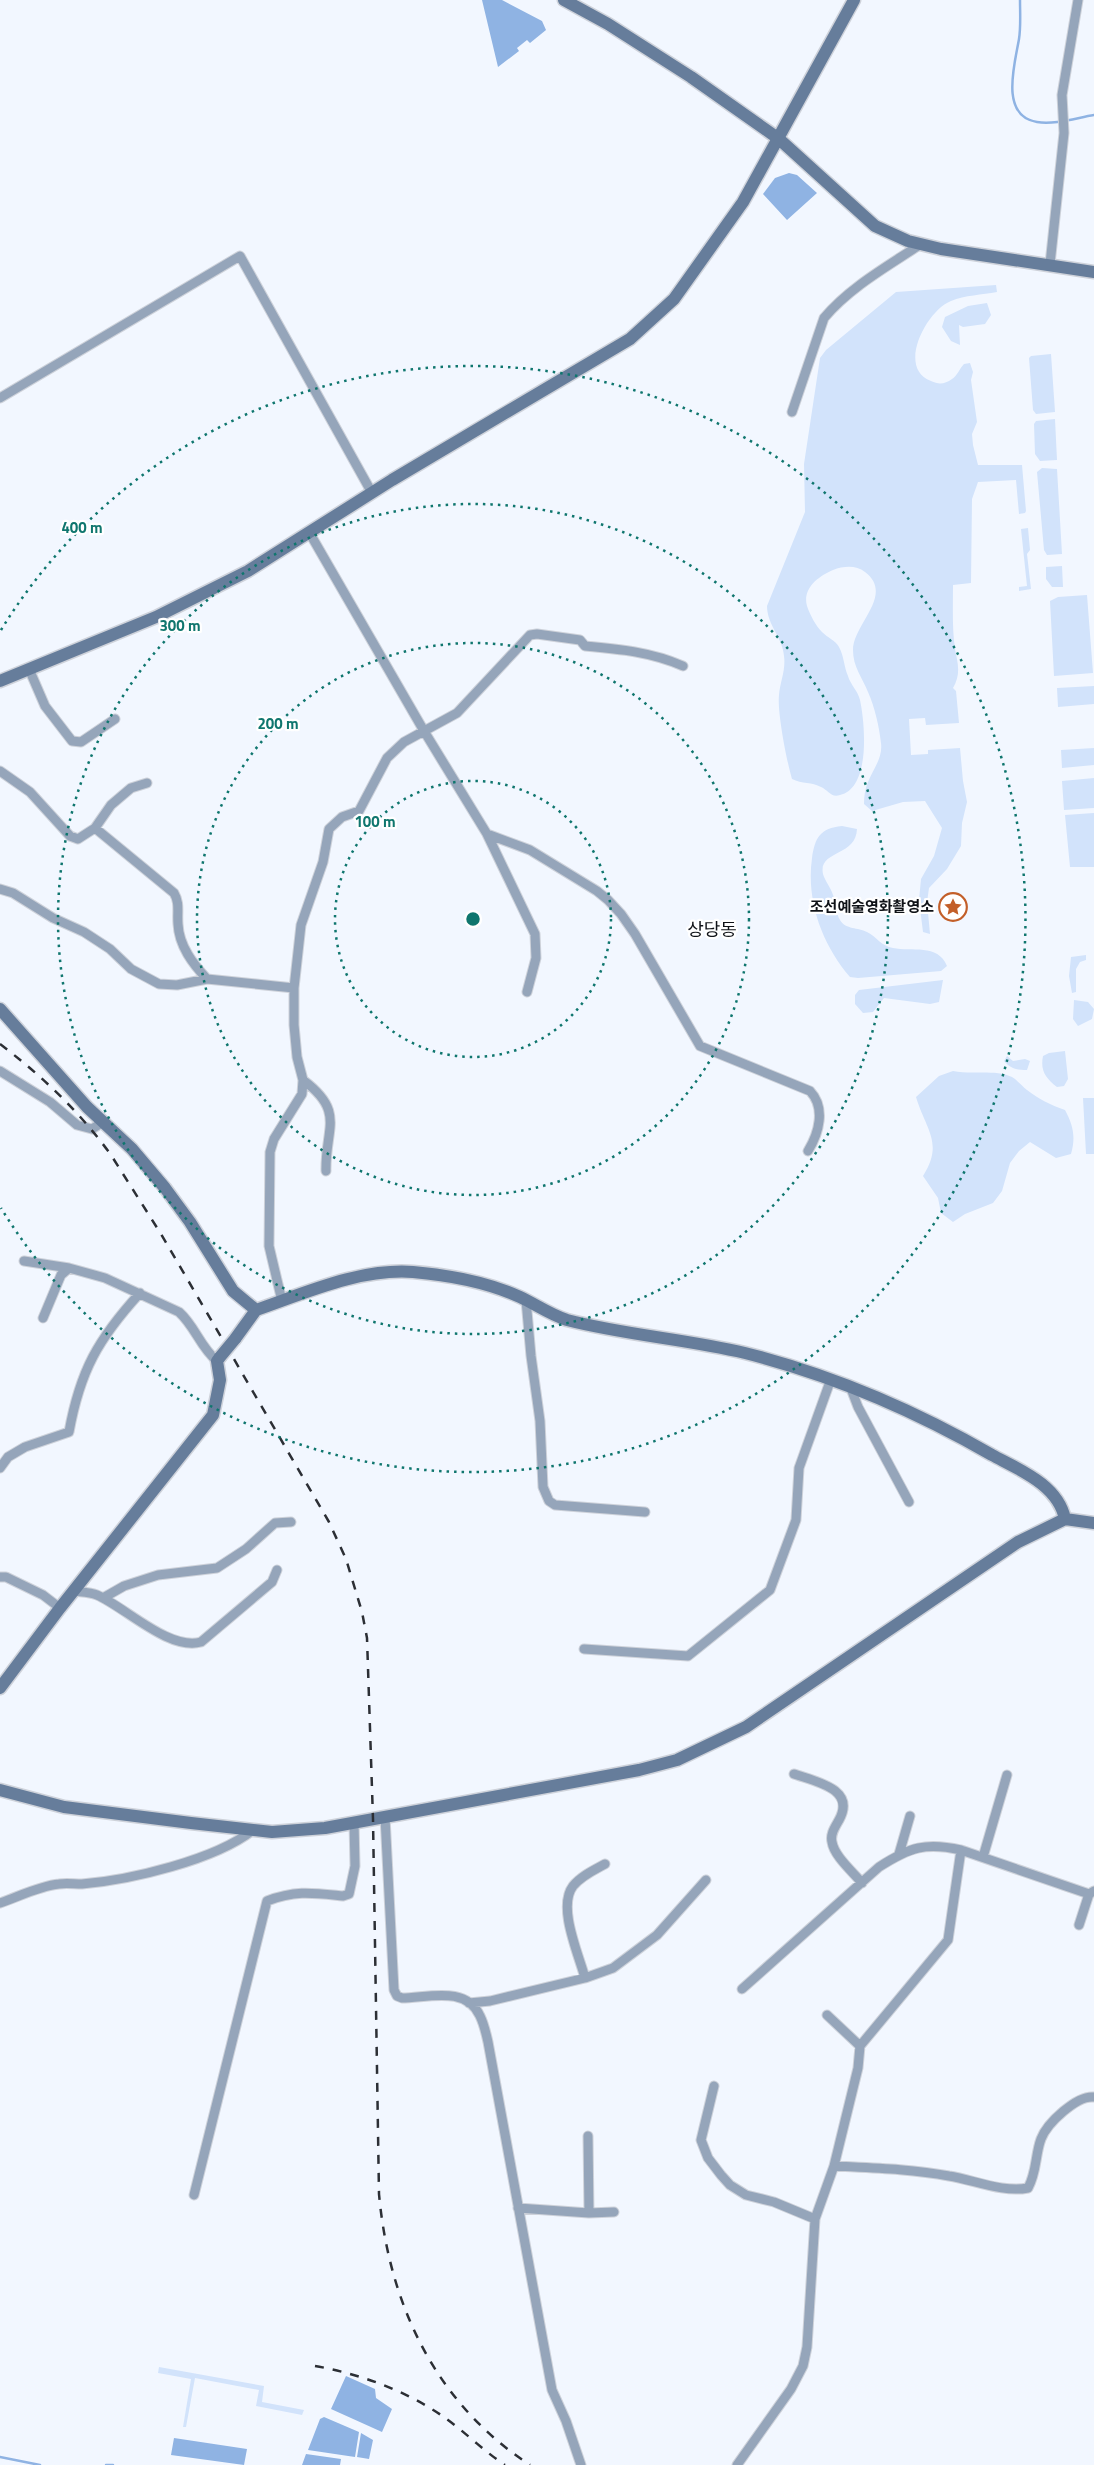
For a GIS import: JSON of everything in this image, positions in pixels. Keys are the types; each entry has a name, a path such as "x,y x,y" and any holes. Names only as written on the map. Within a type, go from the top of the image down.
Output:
{"street":[{"path":"564,0 608,24 683,72 779,139 875,226 908,241 921,244 1094,272"},
{"path":"0,681 156,617 248,572 372,493 630,339 674,299 742,202 779,139 854,0"},
{"path":"1050,264 1062,160 1062,95 1078,0"},
{"path":"792,412 824,318 834,306 863,283 921,244"},
{"path":"0,398 240,256 372,493"},
{"path":"309,532 424,731 487,834 535,934 536,958 527,992"},
{"path":"282,1301 269,1246 270,1152 274,1139 302,1094 303,1080 297,1057 294,988 301,925 323,862 329,829 342,817 359,811 387,758 404,742 458,713 530,635 554,636 580,640 585,646 641,652 660,656 683,666"},
{"path":"29,669 45,706 72,741 81,742 115,719"},
{"path":"0,771 30,792 70,836 78,840 95,828 111,804 131,788 147,783"},
{"path":"95,828 174,893 178,899 180,939 192,962 207,980"},
{"path":"487,834 530,850 598,891 608,900 635,934 700,1046 810,1091 817,1102 819,1116 815,1140 808,1151"},
{"path":"0,889 13,893 53,918 84,932 110,949 131,969 149,980 160,984 177,985 207,980 294,988"},
{"path":"0,1009 87,1107 132,1149 165,1188 190,1222 233,1292 256,1310"},
{"path":"0,1071 50,1102 77,1124 92,1129 103,1122"},
{"path":"303,1080 316,1089 329,1109 331,1121 326,1171"},
{"path":"24,1261 69,1268 105,1278 179,1312 189,1321 207,1352 219,1359"},
{"path":"43,1318 61,1275 69,1268"},
{"path":"0,1688 60,1608 213,1415 220,1380 219,1359 256,1310 345,1281 377,1274 411,1272 449,1277 478,1284 526,1300 565,1319 744,1353 832,1379 907,1411 986,1451 1042,1483 1063,1507 1066,1519"},
{"path":"0,1468 8,1457 25,1447 69,1432 74,1401 83,1376 99,1343 140,1293"},
{"path":"526,1300 531,1356 540,1412 543,1487 548,1501 554,1505 645,1512"},
{"path":"584,1649 688,1656 770,1590 796,1520 799,1468 832,1379"},
{"path":"850,1386 858,1407 909,1502"},
{"path":"0,1790 64,1807 253,1830 281,1831 325,1828 639,1770 677,1760 706,1748 754,1721 923,1609 1018,1542 1066,1519 1094,1523"},
{"path":"102,1598 124,1586 158,1575 217,1568 246,1549 275,1523 291,1522"},
{"path":"74,1591 95,1594 152,1629 193,1644 201,1642 272,1582 277,1570"},
{"path":"0,1577 6,1577 43,1595 60,1608"},
{"path":"794,1774 823,1784 838,1792 844,1805 844,1811 832,1833 833,1847 862,1882"},
{"path":"984,1858 1007,1775"},
{"path":"899,1854 910,1816"},
{"path":"385,1817 394,1990 397,1996 407,1998 443,1994 456,1997 469,2003 480,2014 488,2042 552,2390 566,2421 581,2465"},
{"path":"194,2195 267,1901 286,1894 302,1892 343,1896 349,1894 355,1866 354,1822"},
{"path":"0,1903 58,1884 81,1884 123,1878 171,1867 239,1841 253,1830"},
{"path":"742,1989 879,1867 899,1854 921,1846 941,1845 961,1850 1091,1893 1079,1925"},
{"path":"737,2465 791,2389 803,2366 807,2347 815,2219 834,2166 858,2068 860,2046 948,1940 961,1850"},
{"path":"586,1978 567,1917 567,1899 578,1880 605,1864"},
{"path":"469,2003 490,2001 586,1978 613,1968 657,1935 706,1880"},
{"path":"827,2015 860,2046"},
{"path":"714,2086 702,2140 708,2158 730,2185 746,2195 774,2202 815,2219"},
{"path":"834,2166 898,2169 948,2176 1016,2190 1028,2188 1037,2164 1041,2138 1052,2122 1069,2107 1089,2096 1094,2096"},
{"path":"588,2136 589,2213"},
{"path":"518,2208 589,2213 614,2212"}],"shaded area":[{"path":"996,285 997,292 962,297 942,306 925,327 916,352 916,364 921,374 937,383 949,381 964,364 970,363 973,372 971,380 977,422 972,434 978,465 1022,465 1026,511 1019,514 1016,480 978,482 972,499 971,583 953,585 953,634 958,669 953,688 956,691 959,723 926,725 925,718 909,719 911,755 928,754 928,750 960,748 967,802 962,823 961,846 947,869 929,888 927,902 930,934 923,932 919,900 921,879 934,856 942,828 925,801 903,802 872,811 864,804 866,787 881,754 881,743 875,711 856,667 853,650 859,630 874,600 876,590 873,581 865,572 858,568 841,568 833,570 817,579 809,588 807,594 807,606 813,620 820,630 836,643 841,650 849,679 859,697 862,710 864,754 861,768 857,780 850,790 837,796 818,785 792,779 779,713 784,666 783,649 770,619 767,606 805,512 804,464 820,358 826,350 896,292"},
{"path":"987,303 991,315 985,324 963,327 959,325 960,345 951,341 942,327 945,317 968,306"},
{"path":"1051,354 1055,412 1036,414 1033,410 1029,358 1031,356"},
{"path":"1055,419 1057,460 1040,461 1035,454 1034,424 1036,421"},
{"path":"1042,468 1057,469 1062,554 1047,555 1044,550 1037,472"},
{"path":"1028,528 1030,550 1027,554 1031,589 1019,591 1019,587 1027,586 1021,529"},
{"path":"1062,566 1063,587 1052,587 1046,579 1046,567"},
{"path":"1087,595 1093,673 1054,676 1050,601 1058,597"},
{"path":"1094,686 1094,704 1058,707 1057,688"},
{"path":"1094,748 1094,765 1062,768 1061,750"},
{"path":"1094,778 1094,808 1064,810 1062,781"},
{"path":"1094,813 1094,867 1070,867 1065,815"},
{"path":"842,826 857,829 855,838 851,844 831,857 823,866 823,874 834,898 840,920 849,927 867,932 889,947 931,951 937,954 947,966 941,971 858,978 850,977 831,951 818,921 814,906 811,890 812,858 820,835 828,829"},
{"path":"1086,955 1086,960 1080,962 1076,969 1076,992 1072,993 1069,976 1071,957"},
{"path":"943,980 939,1002 930,1004 884,998 873,1012 863,1013 855,1004 855,995 859,990"},
{"path":"1074,1000 1088,1002 1094,1009 1092,1019 1078,1026 1073,1019"},
{"path":"1065,1051 1068,1079 1064,1086 1057,1087 1043,1070 1043,1056 1049,1053"},
{"path":"1007,1056 1013,1061 1025,1059 1030,1061 1027,1070 1009,1066 1004,1061"},
{"path":"953,1071 998,1073 1012,1077 1036,1096 1065,1110 1072,1126 1073,1148 1071,1154 1056,1158 1030,1142 1019,1151 1010,1163 1002,1191 993,1203 965,1214 953,1222 941,1213 938,1198 923,1176 929,1164 933,1145 916,1097 939,1076"},
{"path":"1083,1098 1094,1098 1094,1154 1086,1154"},
{"path":"159,2367 264,2386 262,2402 304,2410 302,2415 256,2406 259,2390 195,2378 186,2427 183,2427 191,2379 158,2373"}],"water":[{"path":"482,0 502,0 542,21 546,30 530,43 527,40 517,48 519,51 498,67"},
{"path":"789,173 797,175 817,193 787,220 763,194 775,178"},
{"path":"346,2376 375,2389 376,2398 392,2409 382,2432 331,2409"},
{"path":"324,2417 359,2432 355,2457 308,2450 320,2419"},
{"path":"361,2433 373,2440 369,2459 357,2457"},
{"path":"174,2438 247,2449 244,2465 171,2455"},
{"path":"306,2454 341,2459 340,2465 302,2465"}],"waterway":[{"path":"1020,0 1020,34 1012,87 1018,110 1025,118 1044,123 1094,115"},
{"path":"0,2457 40,2465"},
{"path":"106,2465 113,2465"}],"railway":[{"path":"0,1044 60,1095 111,1155 161,1234 329,1522 346,1559 362,1612 367,1638 373,1819 379,2194 384,2235 393,2274 406,2312 423,2348 443,2381 468,2412 497,2440 530,2465"},
{"path":"315,2366 367,2379 418,2401 448,2420 505,2465"}],"place":[{"name":"조선예술영화촬영소","path":"953,907"}],"district":[{"name":"상당동","path":"712,930"}]}
